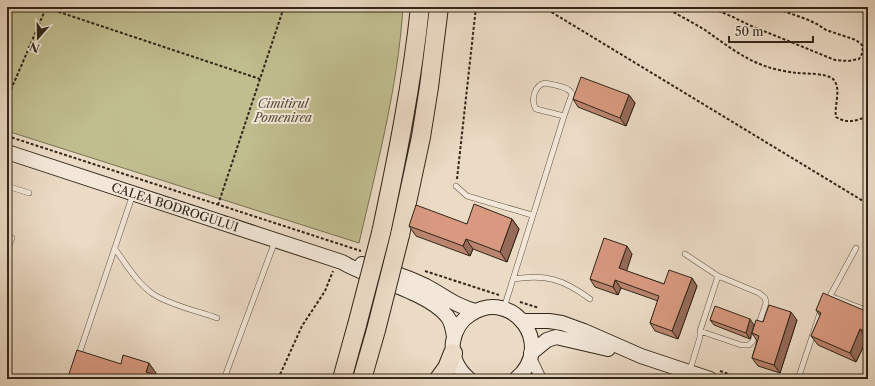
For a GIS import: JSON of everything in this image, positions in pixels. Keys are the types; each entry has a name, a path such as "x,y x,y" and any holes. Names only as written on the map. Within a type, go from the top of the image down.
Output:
{"highway":[{"path":"342,379 381,232 402,133 420,7"},
{"path":"362,379 400,235 421,137 439,7"},
{"path":"439,379 447,368 454,345"}],"main road":[{"name":"CALEA BODROGULUI","path":"7,152 340,262 404,290 435,306 447,316 451,322 459,368 469,379"},
{"name":"CALEA BODROGULUI","path":"340,262 380,268 406,277 431,289 461,307 476,311"},
{"name":"CALEA BODROGULUI","path":"454,345 459,325 463,320 476,311 504,303"},
{"path":"504,303 522,321 528,330 532,344 531,356"},
{"path":"522,321 549,321 562,323 641,356 710,379"},
{"path":"516,379 524,370 531,356 547,340 556,337 641,356"}],"street":[{"path":"531,356 541,379"}],"lane":[{"path":"504,303 572,94 567,89 545,83 540,84 537,88 533,101 533,105 536,109 564,116"},
{"path":"7,186 29,193"},
{"path":"456,186 467,196 532,216"},
{"path":"76,365 134,193"},
{"path":"7,251 12,238"},
{"path":"224,379 275,240"},
{"path":"798,379 826,298 830,296 856,248"},
{"path":"115,249 142,284 163,300 217,318"},
{"path":"685,254 718,276 759,293 765,298 766,303 753,342 749,345 741,345 700,331"},
{"path":"689,372 700,337 700,331 718,276"},
{"path":"513,279 541,277 559,281 575,288 590,299"},
{"path":"830,296 868,311"}],"path":[{"path":"7,99 45,7 260,78"},
{"path":"218,205 284,7"},
{"path":"456,186 476,7"},
{"path":"544,7 868,204"},
{"path":"665,7 701,28 753,62 770,68 796,73 820,74 832,78 837,84 838,91 834,110 836,117 842,122 851,122 868,116"},
{"path":"709,7 734,17 764,32 836,60 848,61 859,59 863,52 862,45 856,40 826,30 806,19 772,7"},
{"path":"846,7 868,13"},
{"path":"7,136 361,251"},
{"path":"278,379 302,326 325,291 340,262"},
{"path":"419,269 504,303"},
{"path":"517,301 530,305"}],"green space":[{"name":"Cimitirul Pomenirea","path":"7,7 403,7 397,67 392,96 380,155 359,243 7,131"}],"building":[{"path":"581,77 629,95 620,118 573,99"},
{"path":"474,204 512,219 500,252 466,239 463,246 409,226 416,205 467,224"},
{"path":"604,238 627,246 619,268 664,284 669,270 692,278 672,331 650,323 659,296 615,280 613,287 590,279"},
{"path":"823,293 868,312 868,333 860,329 850,353 811,336 821,313 816,310"},
{"path":"769,305 791,312 774,365 752,358 759,336 752,333 756,320 763,322"},
{"path":"715,306 750,319 746,333 710,320"},
{"path":"77,350 121,364 123,355 149,363 146,372 169,379 84,379 69,374"}]}
